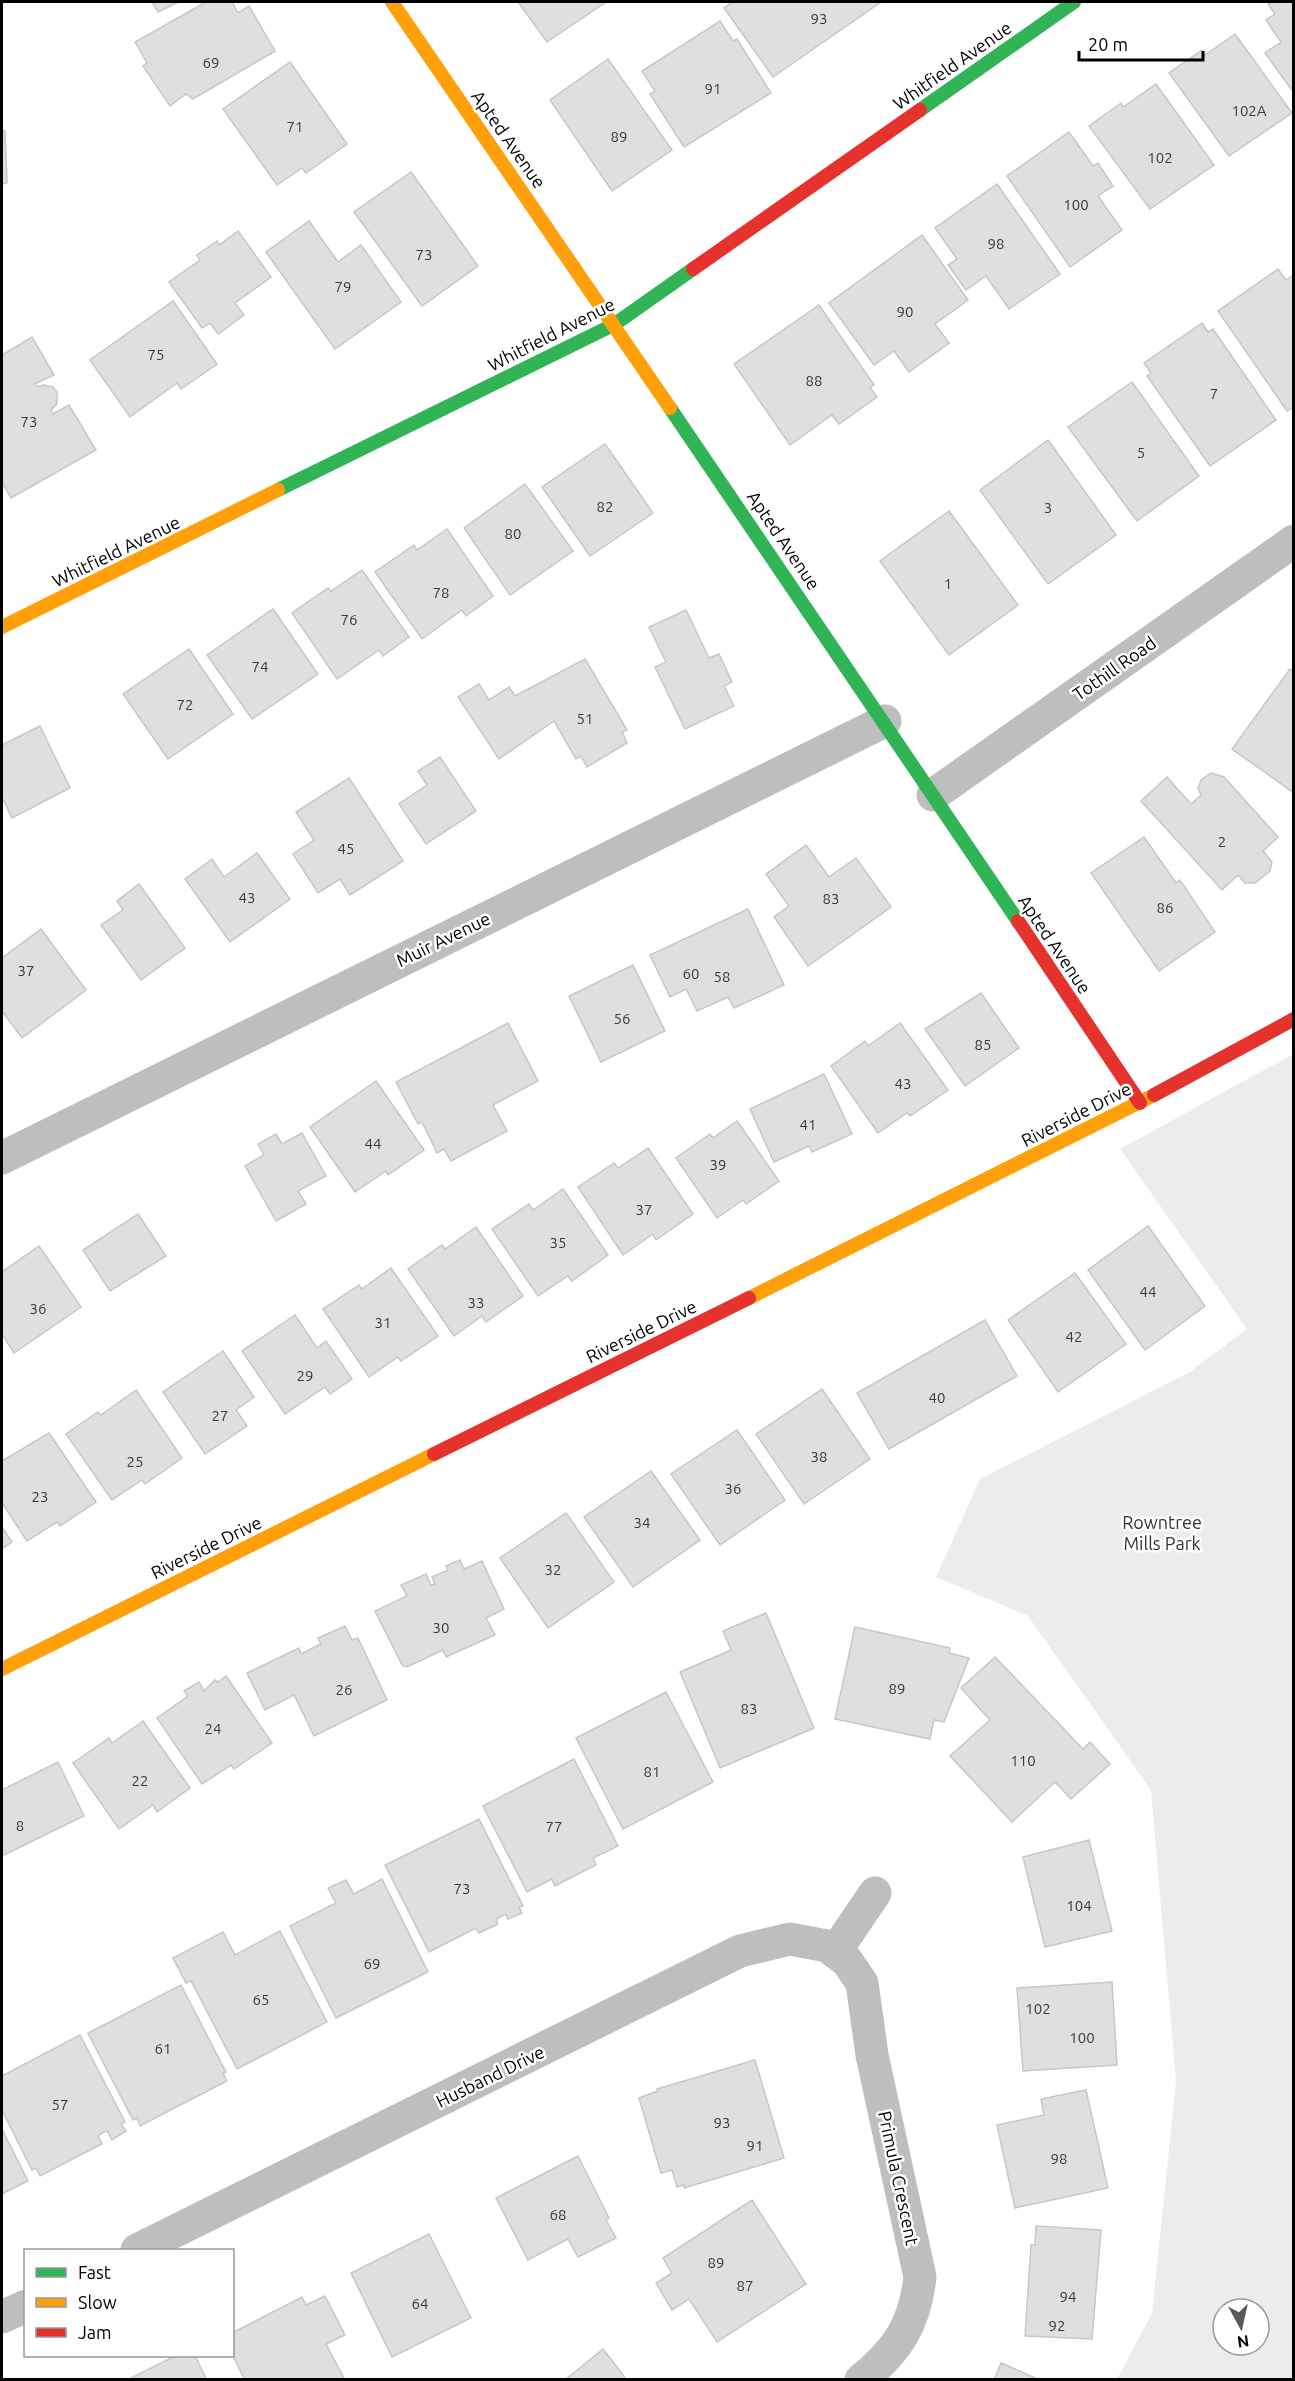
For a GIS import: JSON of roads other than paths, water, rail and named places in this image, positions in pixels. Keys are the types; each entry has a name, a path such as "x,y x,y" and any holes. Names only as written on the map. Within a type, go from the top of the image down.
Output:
{"street":[{"name":"Apted Avenue","path":"392,2 615,324 885,721 1140,1103"},
{"name":"Whitfield Avenue","path":"2,627 615,324 1074,2"},
{"name":"Tothill Road","path":"933,795 1293,541"},
{"name":"Muir Avenue","path":"2,1158 885,721"},
{"name":"Riverside Drive","path":"2,1669 1140,1103 1293,1019"},
{"path":"841,1957 875,1893"},
{"name":"Husband Drive","path":"139,2249 740,1951 790,1940 827,1946 841,1957"},
{"name":"Primula Crescent","path":"841,1957 862,1983 872,2055 920,2277 917,2303 910,2323 881,2364 861,2379"},
{"path":"2,2317 24,2307"}],"park label":[{"name":"Rowntree Mills Park","path":"1162,1532"}]}
